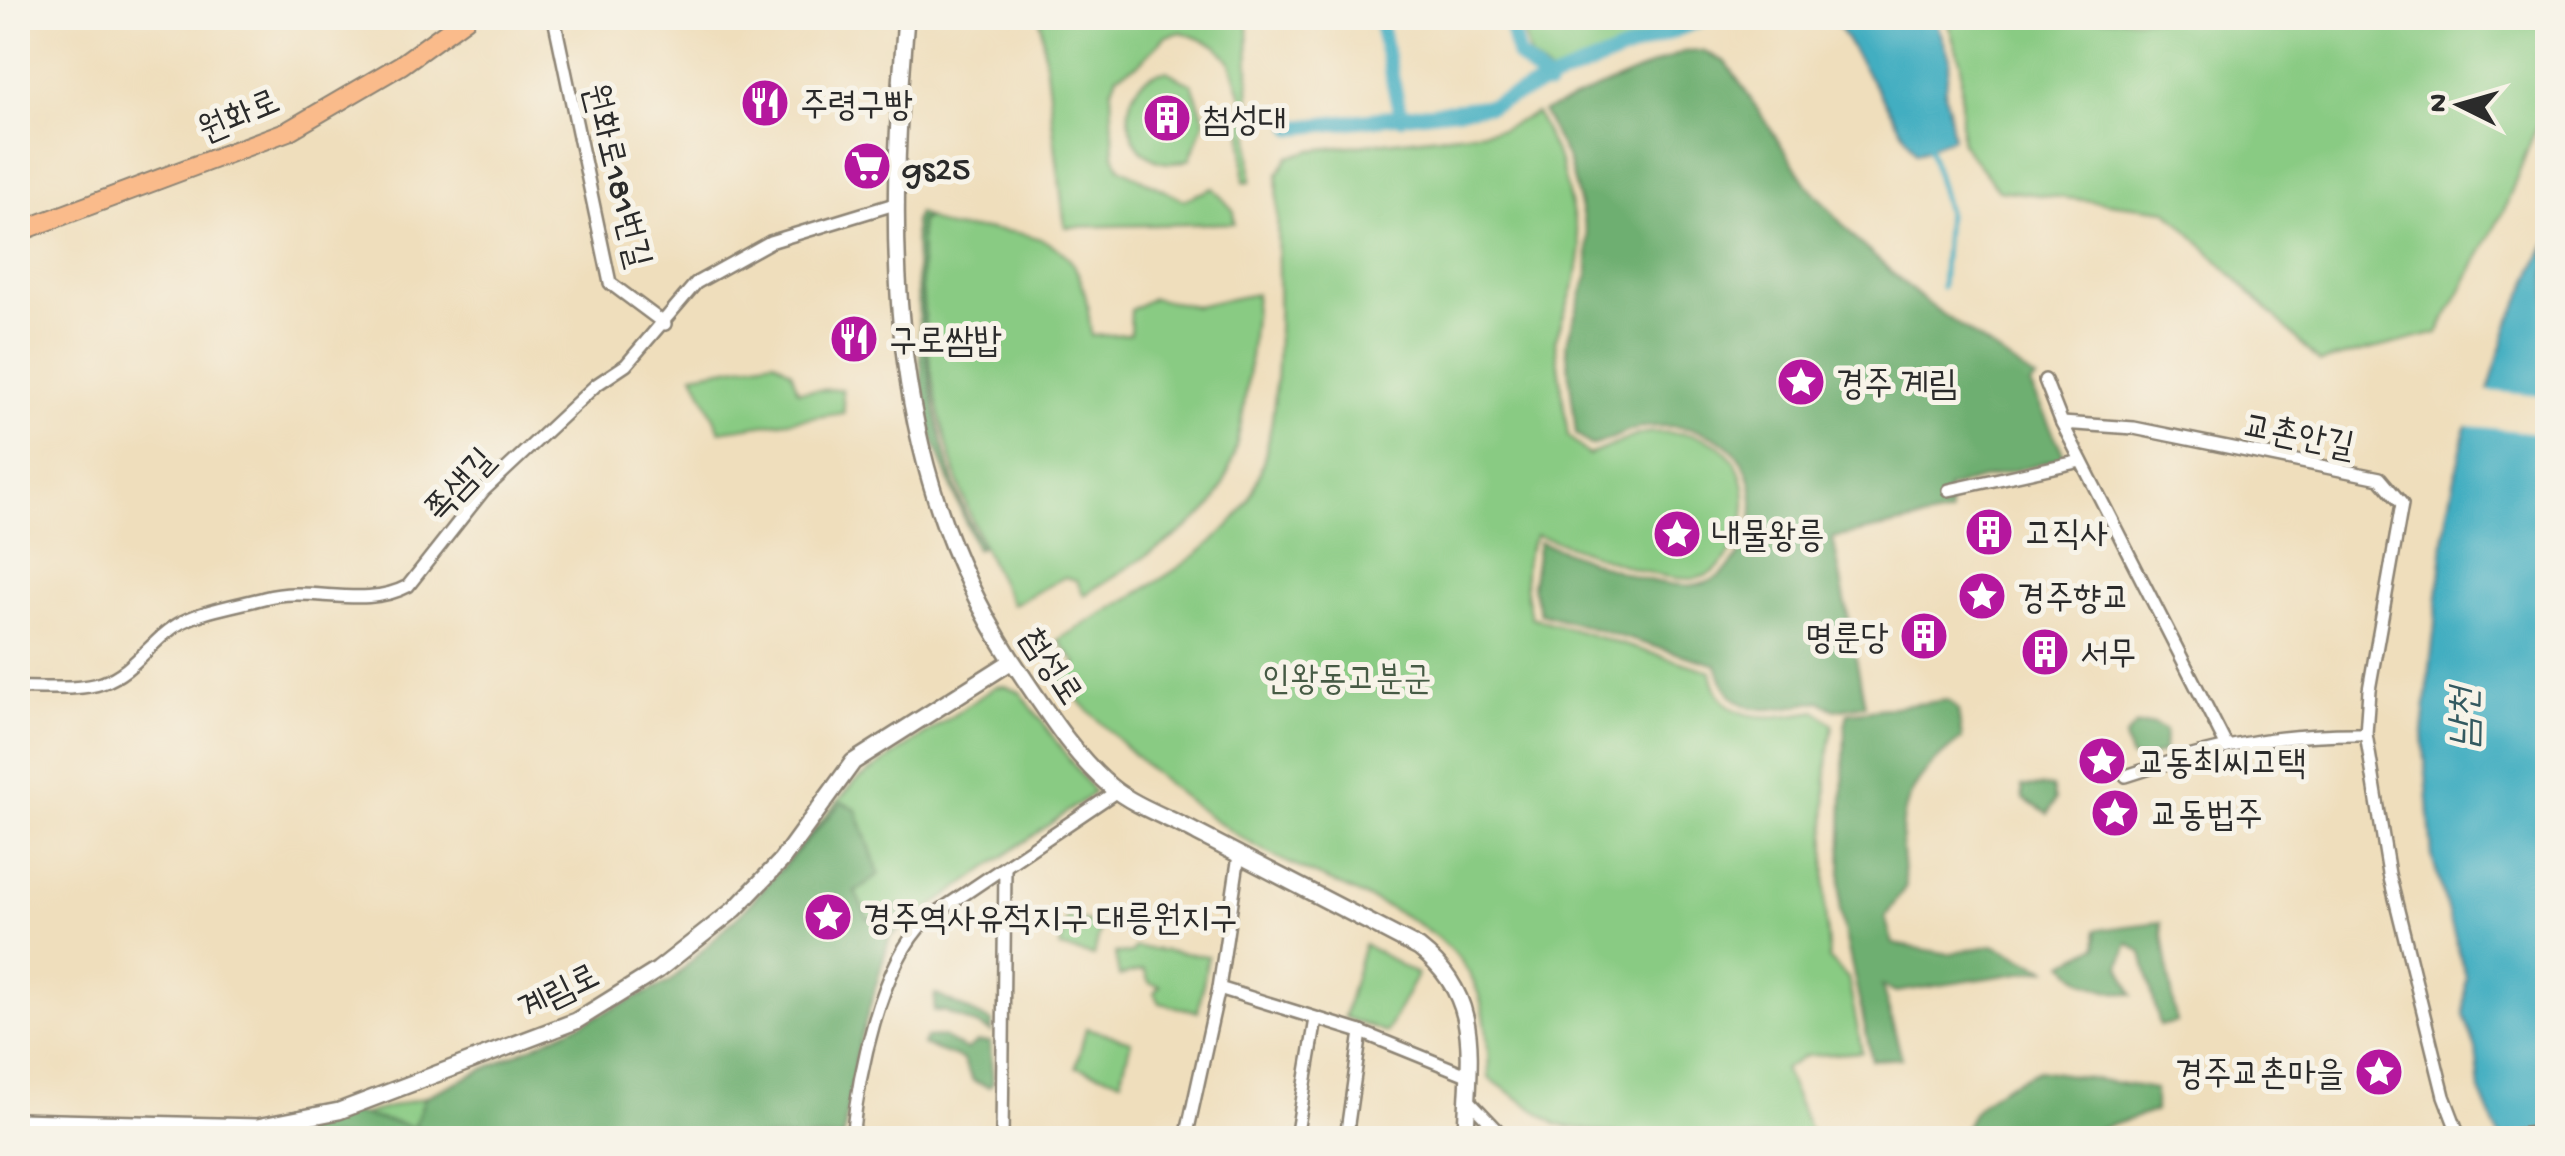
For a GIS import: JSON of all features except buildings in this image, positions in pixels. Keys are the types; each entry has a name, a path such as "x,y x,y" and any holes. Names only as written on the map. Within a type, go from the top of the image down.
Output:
{"main road":[{"name":"원화로","path":"18,232 288,131 401,65 466,18"}],"street":[{"name":"원화로181번길","path":"554,18 610,283 665,324"},
{"name":"첨성로","path":"906,18 898,203 899,334 926,474 958,564 1012,661 1087,764 1117,791 1419,948 1442,966 1458,989 1469,1021 1466,1138"},
{"name":"쪽샘길","path":"18,688 100,684 125,671 181,623 266,598 296,593 367,598 393,594 408,586 483,491 596,385 626,365 665,324 696,282 740,256 898,203"},
{"path":"2045,380 2062,423 2226,745"},
{"name":"교촌안길","path":"2062,423 2134,428 2380,478 2402,504 2369,690 2366,734 2388,874 2444,1096 2460,1138"},
{"path":"1949,490 2081,461"},
{"name":"계림로","path":"18,1121 257,1126 338,1112 576,1021 658,970 735,909 780,861 853,762 1012,661"},
{"path":"2126,776 2226,745 2293,733 2366,734"},
{"path":"852,1138 864,1068 885,995 909,936 1117,791"},
{"path":"1186,1138 1218,988 1239,855"},
{"path":"1002,1138 1005,868"},
{"path":"1218,988 1361,1032 1467,1074"},
{"path":"1296,1138 1316,1018"},
{"path":"1346,1138 1361,1032"},
{"path":"1467,1098 1505,1138"},
{"path":"2502,1138 2548,1134"}],"green space":[{"path":"1040,18 1248,18 1251,181 1244,182 1242,96 1231,63 1217,46 1182,32 1166,36 1138,64 1117,75 1111,91 1114,155 1120,168 1183,200 1213,188 1233,210 1234,223 1065,227"},
{"path":"1519,18 1690,18 1554,78 1530,58"},
{"path":"1946,18 2547,18 2547,99 2504,210 2438,333 2320,362 2167,210 1999,190 1961,143 1961,63"},
{"name":"경주 계림","path":"1703,51 1726,62 1807,184 1857,241 1923,300 2036,380 2030,385 2065,457 1948,488 1950,514 1833,538 1865,705 1835,710 1820,701 1771,709 1744,705 1724,684 1717,665 1540,613 1532,586 1539,542 1635,577 1694,585 1718,577 1737,557 1749,530 1753,500 1746,470 1728,446 1695,430 1640,428 1590,446 1576,434 1566,344 1588,274 1588,237 1569,163 1543,112 1683,52"},
{"path":"1166,71 1192,84 1205,120 1190,159 1167,163 1149,157 1137,144 1130,127 1129,109 1135,91 1147,78"},
{"name":"인왕동고분군","path":"1536,113 1561,165 1581,248 1576,280 1555,341 1568,436 1588,455 1649,432 1709,440 1731,457 1742,480 1745,506 1740,533 1729,556 1712,572 1691,579 1634,569 1536,535 1527,555 1525,575 1531,617 1711,671 1716,689 1737,711 1783,716 1817,711 1833,724 1827,764 1825,911 1829,959 1848,978 1862,1052 1805,1056 1784,1069 1813,1138 1637,1138 1557,1125 1489,1078 1486,1030 1475,984 1457,956 1439,939 1394,911 1270,854 1211,817 1132,753 1059,680 1077,664 1058,640 1197,554 1235,519 1254,488 1267,448 1274,403 1278,174 1289,157 1312,150 1503,129"},
{"path":"918,213 927,218 920,221 922,304 931,388 950,470 981,547 976,549 933,439 922,382 914,222"},
{"path":"927,218 952,228 1020,233 1057,248 1070,259 1078,274 1091,336 1130,334 1131,310 1152,298 1195,306 1256,294 1240,427 1216,499 1175,537 1084,595 1076,580 1065,577 1012,605 969,512 953,466 931,372 921,273 920,221"},
{"path":"774,360 791,371 798,391 842,389 844,413 720,431 694,374"},
{"name":"경주역사유적지구 대릉원지구","path":"995,687 1020,692 1094,793 890,936 857,1051 843,1138 279,1138 425,1097 670,982 744,910 855,782"},
{"path":"1948,700 1958,711 1962,739 1927,771 1908,802 1902,839 1906,886 1885,917 1893,944 1950,954 1993,945 2047,969 1896,992 1882,986 1902,1058 1872,1060 1840,911 1845,726 1848,713"},
{"path":"2154,724 2165,731 2164,752 2130,758 2125,737 2135,726"},
{"path":"2022,786 2052,787 2055,800 2048,814 2023,799"},
{"name":"경주역사유적지구 대릉원지구","path":"842,802 857,810 879,874 855,892 868,919 901,905 909,924 890,936 857,1051 843,1138 463,1138 414,1127 425,1097 670,982 744,910"},
{"path":"1067,917 1101,925 1094,956 1060,948"},
{"path":"2161,922 2176,1022 2160,1026 2142,953 2128,943 2120,967 2133,995 2086,982 2065,963 2097,946 2096,930"},
{"path":"1364,944 1417,975 1386,1033 1344,1017"},
{"path":"1135,947 1208,956 1198,1012 1160,1003 1154,993 1160,986 1149,983 1144,970 1119,976 1115,954 1132,953"},
{"path":"935,994 992,1022 992,1032 944,1011 934,1011"},
{"path":"1086,1028 1131,1041 1121,1080 1076,1067"},
{"path":"943,1037 967,1050 977,1042 990,1042 993,1083 989,1087 973,1081 962,1059 923,1045 926,1038"},
{"path":"2039,1070 2155,1089 2155,1111 2073,1138 1960,1138 1981,1103 2001,1088"},
{"path":"352,1113 410,1126 406,1138 276,1138"}],"water":[{"path":"1833,18 1935,18 1950,58 1945,91 1953,138 1916,153"},
{"name":"남천","path":"2547,242 2547,1138 2500,1138 2480,1091 2476,1049 2464,1015 2466,977 2432,856 2423,732 2447,515 2465,430 2489,388 2508,326"}],"pier":[{"path":"2482,390 2547,397 2547,434 2462,425"}],"waterway":[{"path":"1379,18 1401,118"},
{"path":"1509,18 1518,56 1549,85"},
{"path":"1293,128 1489,106 1703,19"},
{"path":"1929,147 1947,212 1942,287"}],"place":[{"name":"주령구빵","path":"765,103"},
{"name":"첨성대","path":"1167,118"},
{"name":"gs25","path":"867,166"},
{"name":"구로쌈밥","path":"854,339"},
{"name":"경주 계림","path":"1801,382"},
{"name":"고직사","path":"1989,532"},
{"name":"내물왕릉","path":"1677,534"},
{"name":"경주향교","path":"1982,596"},
{"name":"명룬당","path":"1924,636"},
{"name":"서무","path":"2045,652"},
{"name":"교동최씨고택","path":"2102,761"},
{"name":"교동법주","path":"2115,813"},
{"name":"경주역사유적지구 대릉원지구","path":"828,917"},
{"name":"경주교촌마을","path":"2379,1072"}]}
